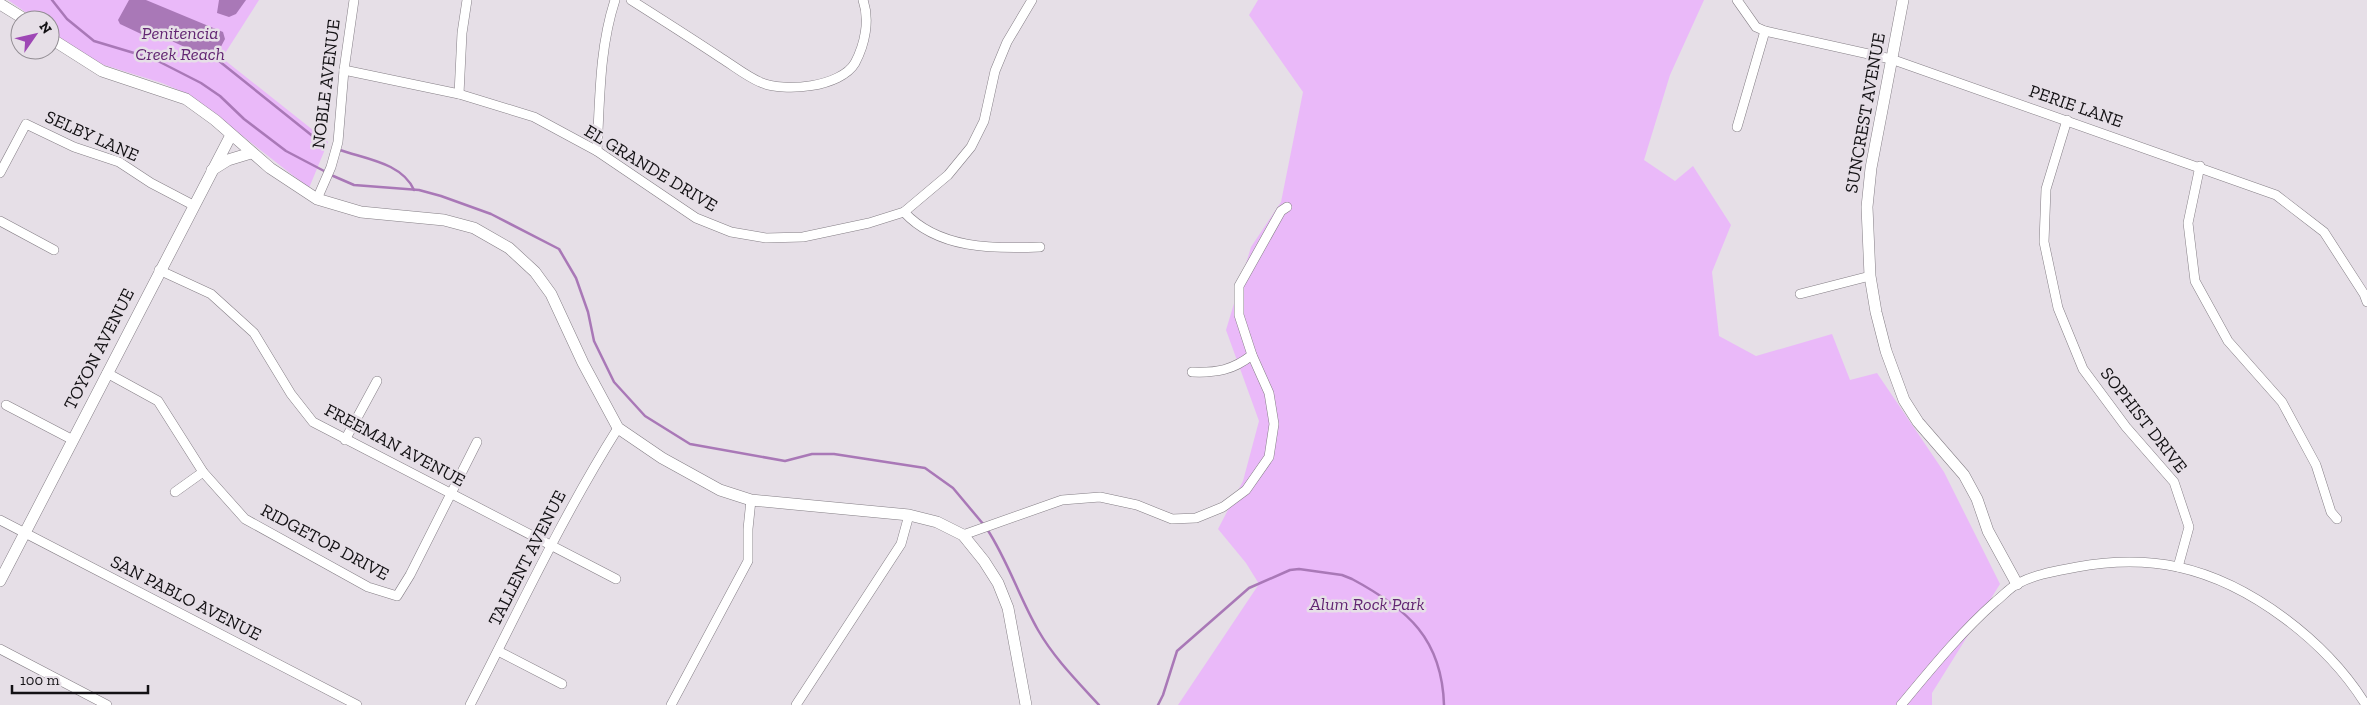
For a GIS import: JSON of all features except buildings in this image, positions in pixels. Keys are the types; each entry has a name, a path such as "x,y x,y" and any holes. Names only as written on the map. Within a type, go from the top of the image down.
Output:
{"street":[{"name":"NOBLE AVENUE","path":"317,198 331,167 338,142 344,70 354,0"},
{"path":"458,94 462,33 467,0"},
{"path":"596,151 602,58 607,25 615,0"},
{"path":"631,0 760,83 792,87 826,83 852,69 864,39 866,24 862,0"},
{"name":"EL GRANDE DRIVE","path":"344,70 458,94 534,117 596,151 696,218 731,232 766,238 803,237 869,223 904,212 948,175 971,147 984,121 995,71 1007,42 1032,0"},
{"path":"1737,0 1756,27 1765,31 1737,127"},
{"name":"SUNCREST AVENUE","path":"1903,0 1871,168 1867,207 1870,276 1876,312 1886,351 1904,400 1918,422 1964,475 1977,500 1988,531 2017,584"},
{"name":"PERIE LANE","path":"1765,31 1891,59 2200,166 2276,195 2324,232 2364,294 2367,302"},
{"path":"60,44 102,71 186,99 251,153 317,198 361,212 444,220 474,228 509,248 535,272 551,294 583,363 618,428 662,458 712,485 751,500 909,515 937,522 963,535 984,561 998,583 1008,608 1026,705"},
{"name":"SOPHIST DRIVE","path":"2067,120 2046,189 2044,242 2058,308 2083,369 2126,427 2174,482 2189,527 2178,567"},
{"name":"SELBY LANE","path":"0,173 26,124 74,147 119,162 150,183 192,205"},
{"name":"TOYON AVENUE","path":"0,581 192,205 231,135"},
{"path":"210,171 228,160 251,153"},
{"path":"2200,166 2188,223 2195,281 2228,341 2282,402 2316,465 2331,512 2337,519"},
{"path":"963,535 1062,500 1100,496 1137,505 1172,519 1196,518 1223,507 1246,490 1269,458 1274,424 1269,393 1252,355 1239,315 1239,286 1281,211 1287,207"},
{"path":"904,212 915,224 961,244 1001,249 1040,247"},
{"path":"0,221 54,250"},
{"name":"FREEMAN AVENUE","path":"159,270 211,294 254,332 291,394 313,422 450,494 552,544 616,579"},
{"path":"1800,294 1870,276"},
{"path":"1192,372 1214,373 1237,366 1252,355"},
{"name":"RIDGETOP DRIVE","path":"107,373 158,401 203,472 246,519 368,587 397,596 410,575 450,494"},
{"path":"345,440 377,380"},
{"path":"6,405 73,440"},
{"name":"TALLENT AVENUE","path":"470,705 552,544 590,473 618,428"},
{"path":"450,494 477,442"},
{"path":"175,492 203,472"},
{"path":"671,705 748,561 748,529 751,500"},
{"path":"796,705 901,544 909,515"},
{"name":"SAN PABLO AVENUE","path":"0,520 357,705"},
{"path":"1901,705 1974,621 2017,584 2046,573 2120,562 2178,567 2233,587 2291,623 2348,679 2366,705"},
{"path":"0,649 107,705"},
{"path":"498,651 562,684"}],"green space":[{"name":"Penitencia Creek Reach","path":"8,0 259,0 222,58 328,142 309,188 190,95 162,83 101,64 78,51 60,38 60,10 22,10"},
{"name":"Alum Rock Park","path":"1258,0 1704,0 1670,75 1644,160 1675,181 1693,166 1731,225 1712,272 1719,336 1756,356 1832,334 1850,380 1877,373 1944,472 2000,584 1932,693 1932,705 1178,705 1259,584 1246,563 1218,529 1243,481 1259,421 1226,330 1251,247 1281,202 1303,92 1249,15"}],"shaded area":[{"path":"129,0 146,0 223,32 225,39 215,58 207,54 200,54 165,38 156,41 120,24 118,20"},
{"path":"219,0 246,0 236,14 229,17 217,13"}],"waterway":[{"path":"52,0 67,19 94,41 154,59 201,83 220,96 244,119 286,151 326,172"},
{"path":"214,57 320,142"},
{"path":"340,150 372,159 392,168 401,174 414,190"},
{"path":"331,175 354,185 419,190 441,196 491,214 559,249 576,278 588,312 594,341 614,382 645,416 690,444 785,461 812,454 834,454 925,468 953,488 984,525"},
{"path":"987,529 1044,640 1066,669 1099,705"},
{"path":"1158,705 1177,651 1249,588 1290,570 1299,569 1342,575 1352,579 1390,602 1405,615 1418,628 1429,644 1437,662 1442,682 1444,705"}]}
